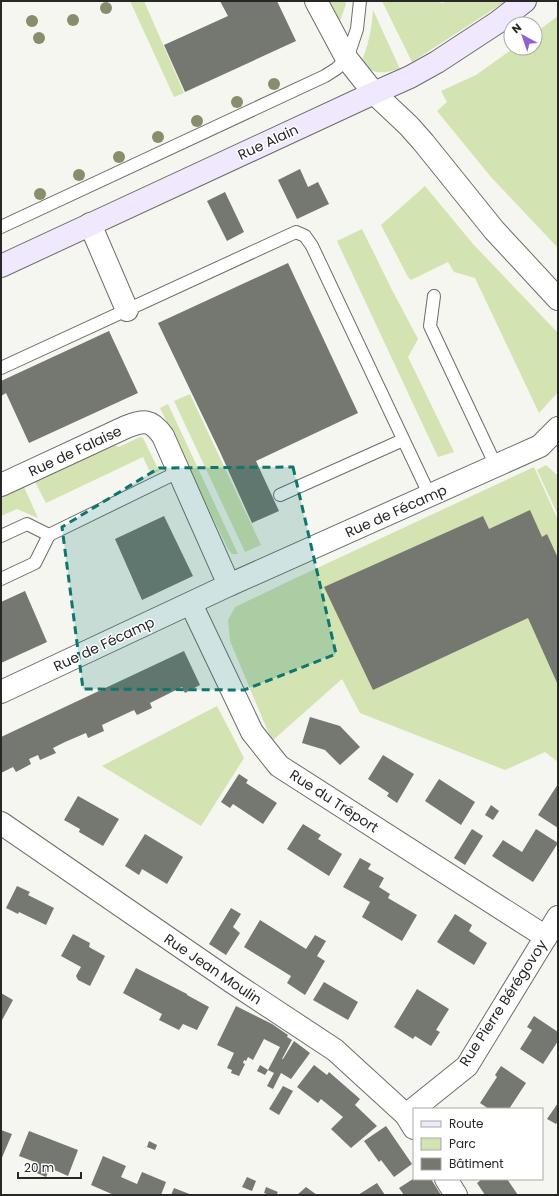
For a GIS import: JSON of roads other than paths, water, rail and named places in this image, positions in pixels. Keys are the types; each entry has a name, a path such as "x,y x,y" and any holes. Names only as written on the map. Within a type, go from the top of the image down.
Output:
{"street":[{"path":"316,1 347,59 374,93 409,126 494,230 558,299"},
{"name":"Rue Alain","path":"1,266 410,77 437,62 498,22 525,1"},
{"path":"90,224 127,310"},
{"name":"Rue de Falaise","path":"1,485 139,422 150,424 157,428 163,436 178,472"},
{"name":"Rue de Fécamp","path":"1,692 229,585 540,446 558,428"},
{"path":"178,472 229,585"},
{"name":"Rue du Tréport","path":"191,604 252,732 279,766 546,937"},
{"name":"Rue Jean Moulin","path":"1,823 334,1050 410,1122"},
{"name":"Rue Pierre Bérégovoy","path":"424,1108 467,1066 558,917"},
{"path":"447,1180 456,1195"}],"lane":[{"path":"1,227 325,76 347,59 357,29 360,1"},
{"path":"1,368 296,232 305,236 312,246 430,496"},
{"path":"434,296 430,326 496,466"},
{"path":"280,496 403,440"},
{"path":"1,579 35,563 49,535 178,472"},
{"path":"1,536 27,524 49,535"}]}
